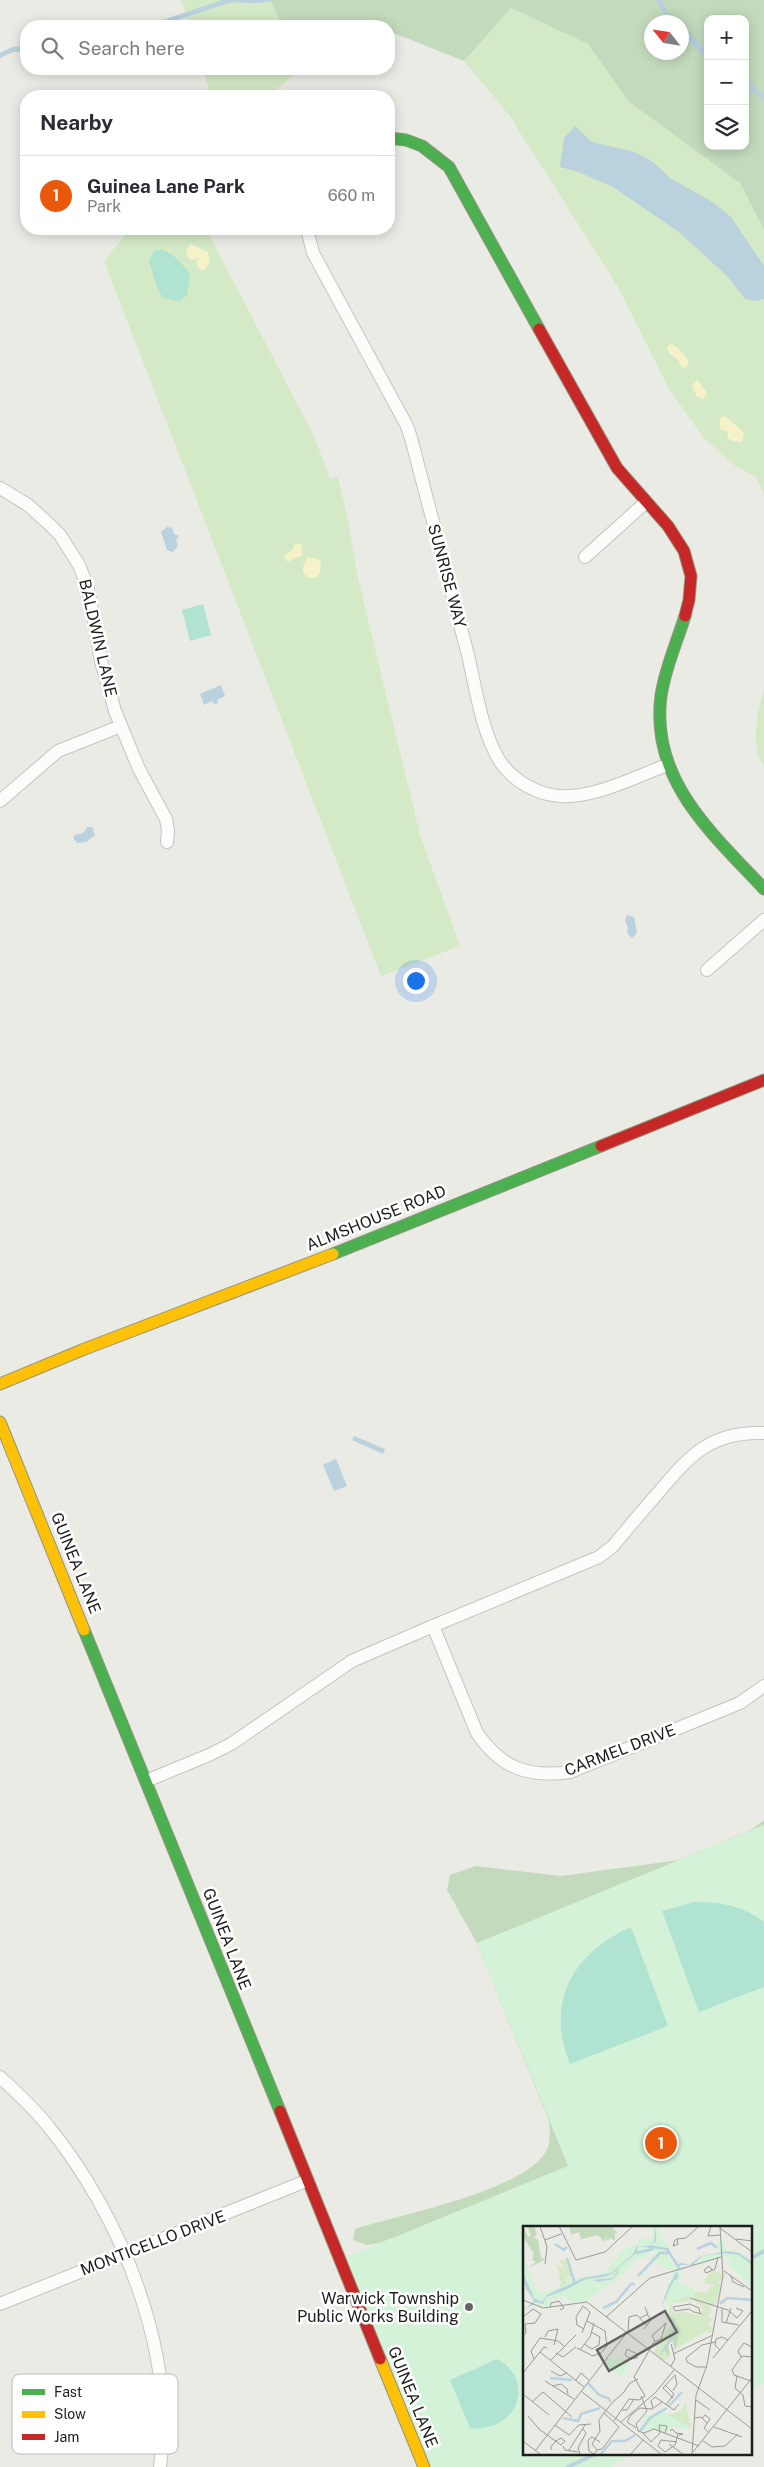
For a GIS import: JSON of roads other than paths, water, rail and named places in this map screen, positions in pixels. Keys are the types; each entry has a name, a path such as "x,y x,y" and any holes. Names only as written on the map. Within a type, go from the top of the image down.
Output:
{"street":[{"path":"395,139 411,141 429,150 450,167 617,468 645,503 676,535 684,550 691,575 691,592 687,610 663,678 659,700 661,742 667,765 679,791 764,889"},
{"name":"SUNRISE WAY","path":"308,235 313,253 411,438 492,747 500,762 530,788 546,794 574,797 667,765"},
{"name":"BALDWIN LANE","path":"0,488 28,505 49,524 60,536 79,565 88,588 101,661 121,726 139,769 166,819 168,830 167,842"},
{"path":"585,557 645,503"},
{"path":"0,802 58,751 121,726"},
{"path":"707,970 764,920"},
{"name":"ALMSHOUSE ROAD","path":"0,1384 82,1350 258,1284 764,1080"},
{"name":"GUINEA LANE","path":"0,1422 146,1780 306,2181 424,2467"},
{"path":"146,1780 209,1756 231,1744 352,1661 599,1558 613,1546 686,1460 702,1447 720,1438 737,1434 764,1433"},
{"name":"CARMEL DRIVE","path":"433,1626 477,1733 485,1744 503,1761 529,1773 553,1775 570,1772 740,1703 764,1686"},
{"path":"0,2077 47,2125 94,2192 124,2255 143,2305 158,2374"},
{"name":"MONTICELLO DRIVE","path":"0,2304 306,2181"},
{"path":"160,2467 161,2454"}],"water":[{"path":"222,0 272,0 261,3 228,3 178,20 163,20"},
{"path":"656,0 662,0 670,15 664,15"},
{"path":"689,32 704,48 704,56 699,53 689,41"},
{"path":"20,46 20,51 13,52 0,58 0,53 12,47"},
{"path":"749,81 763,93 764,104 760,97 749,88"},
{"path":"575,126 592,142 635,152 653,162 670,178 714,203 731,217 764,266 764,299 757,301 745,299 728,277 679,232 613,187 576,171 560,167 564,138"},
{"path":"167,527 172,528 174,534 179,536 176,540 178,546 173,552 167,550 161,532"},
{"path":"221,685 225,696 217,700 218,703 214,704 212,701 204,705 200,694"},
{"path":"87,827 92,827 95,835 86,842 77,843 73,838 75,835 83,833"},
{"path":"627,915 634,917 637,933 632,938 627,933 628,928 625,921"},
{"path":"354,1436 385,1449 383,1454 352,1440"},
{"path":"336,1459 347,1486 334,1491 323,1465"}],"waterway":[{"path":"752,2258 764,2251"},
{"path":"568,2467 595,2454"}],"place":[{"name":"Guinea Lane Park","path":"661,2143"},
{"name":"Warwick Township Public Works Building","path":"469,2307"}]}
